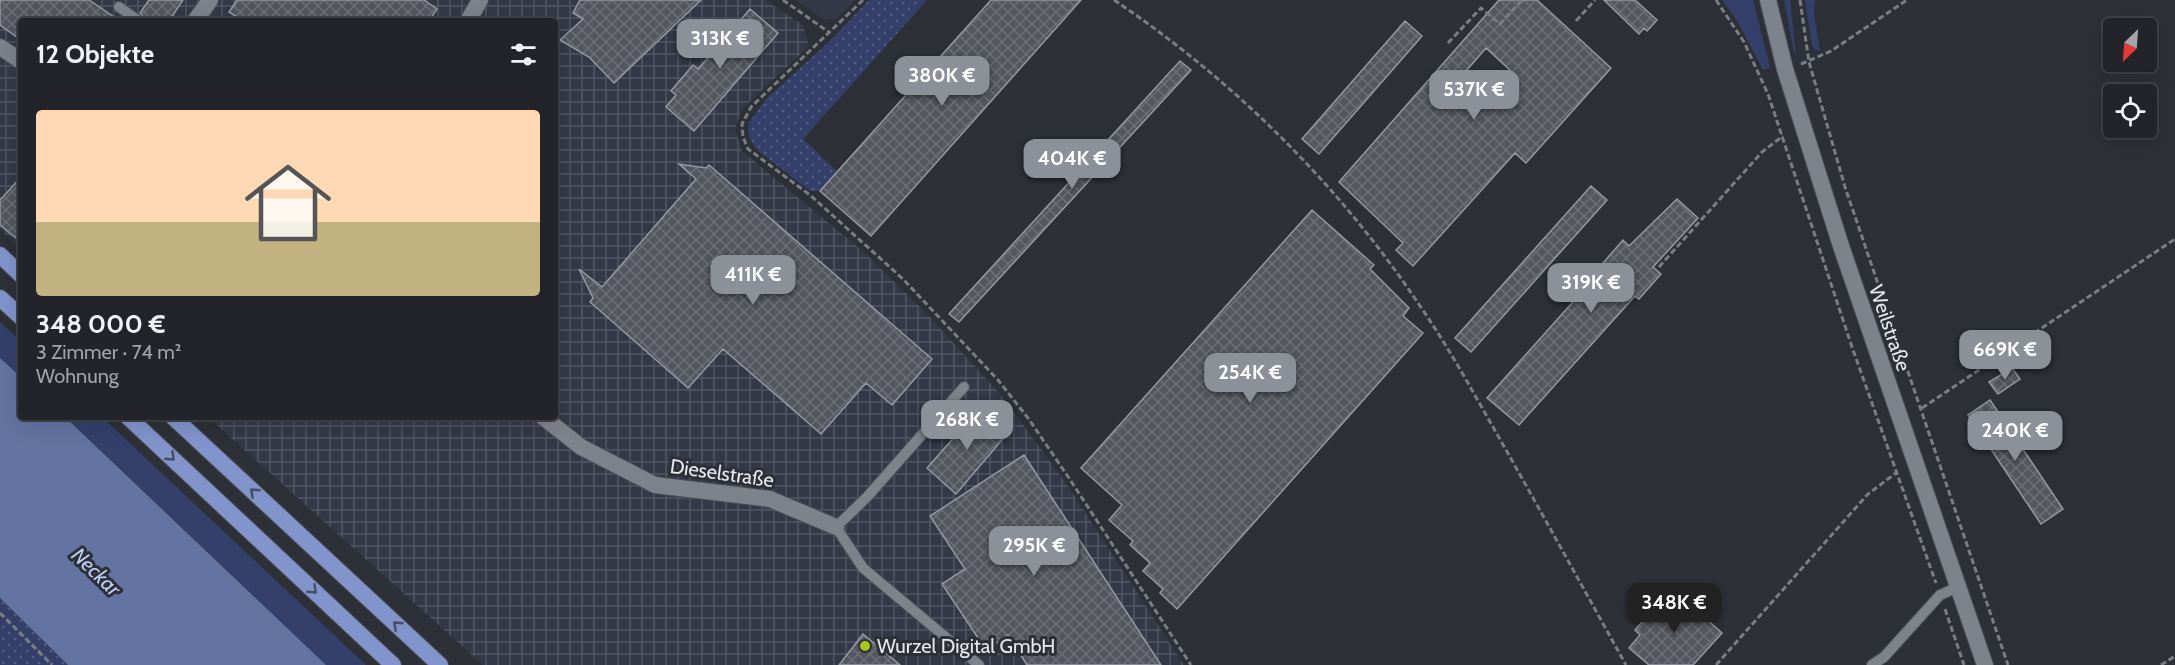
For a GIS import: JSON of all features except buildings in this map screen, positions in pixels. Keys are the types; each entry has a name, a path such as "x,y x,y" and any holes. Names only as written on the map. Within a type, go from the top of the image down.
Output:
{"highway":[{"path":"0,255 18,272"},
{"path":"0,298 18,314"},
{"path":"131,420 393,665"},
{"path":"176,420 440,665"}],"main road":[{"path":"197,18 210,0"},
{"path":"470,18 480,0"},
{"name":"Weilstraße","path":"1768,0 1785,69 1841,246 1985,665"},
{"path":"0,47 18,60"},
{"name":"Dieselstraße","path":"547,420 581,447 655,485 770,499 836,527"}],"lane":[{"path":"119,7 135,18"},
{"path":"964,387 859,505 836,527 863,568 979,665"},
{"path":"1872,665 1884,657 1940,595 1958,587"}],"path":[{"path":"783,0 830,33"},
{"path":"863,0 751,107 742,124 745,143 754,154 810,195 903,279 998,380 1064,470 1191,665"},
{"path":"1114,0 1188,54 1262,118 1329,188 1392,265 1446,346 1626,665"},
{"path":"1448,43 1481,8 1500,24 1522,0"},
{"path":"1576,21 1595,0"},
{"path":"1716,0 1754,63 1783,136 1896,473 1964,665"},
{"path":"1800,0 1809,62 1845,187 2008,665"},
{"path":"1785,69 1809,62 1831,51 1907,0"},
{"path":"1659,267 1762,152 1783,136"},
{"path":"1921,408 2175,239"},
{"path":"1716,665 1868,494 1896,473"},
{"path":"0,613 52,665"},
{"path":"2161,665 2175,656"}],"shaded area":[{"path":"0,0 765,0 803,25 809,46 742,109 735,129 742,151 865,253 929,316 1001,395 1068,486 1184,665 483,665 211,420 558,420 558,18 18,18 18,245 0,229"},
{"path":"796,0 855,0 838,18 825,20"},
{"path":"869,0 927,0 803,139 838,172 820,191 810,191 757,150 749,138 748,124 765,100 832,39"},
{"path":"1722,0 1753,0 1770,68 1763,70 1738,22"},
{"path":"1784,0 1790,0 1796,54 1794,53"},
{"path":"1805,0 1815,0 1814,14 1820,51 1815,50 1812,45"},
{"path":"0,322 18,338 18,374 0,358"},
{"path":"68,420 105,420 366,665 326,665"},
{"path":"0,598 68,665 0,665"}],"water":[{"name":"Neckar","path":"0,358 18,374 18,420 68,420 326,665 68,665 0,598"}],"place":[{"name":"Wurzel Digital GmbH","path":"865,646"}]}
